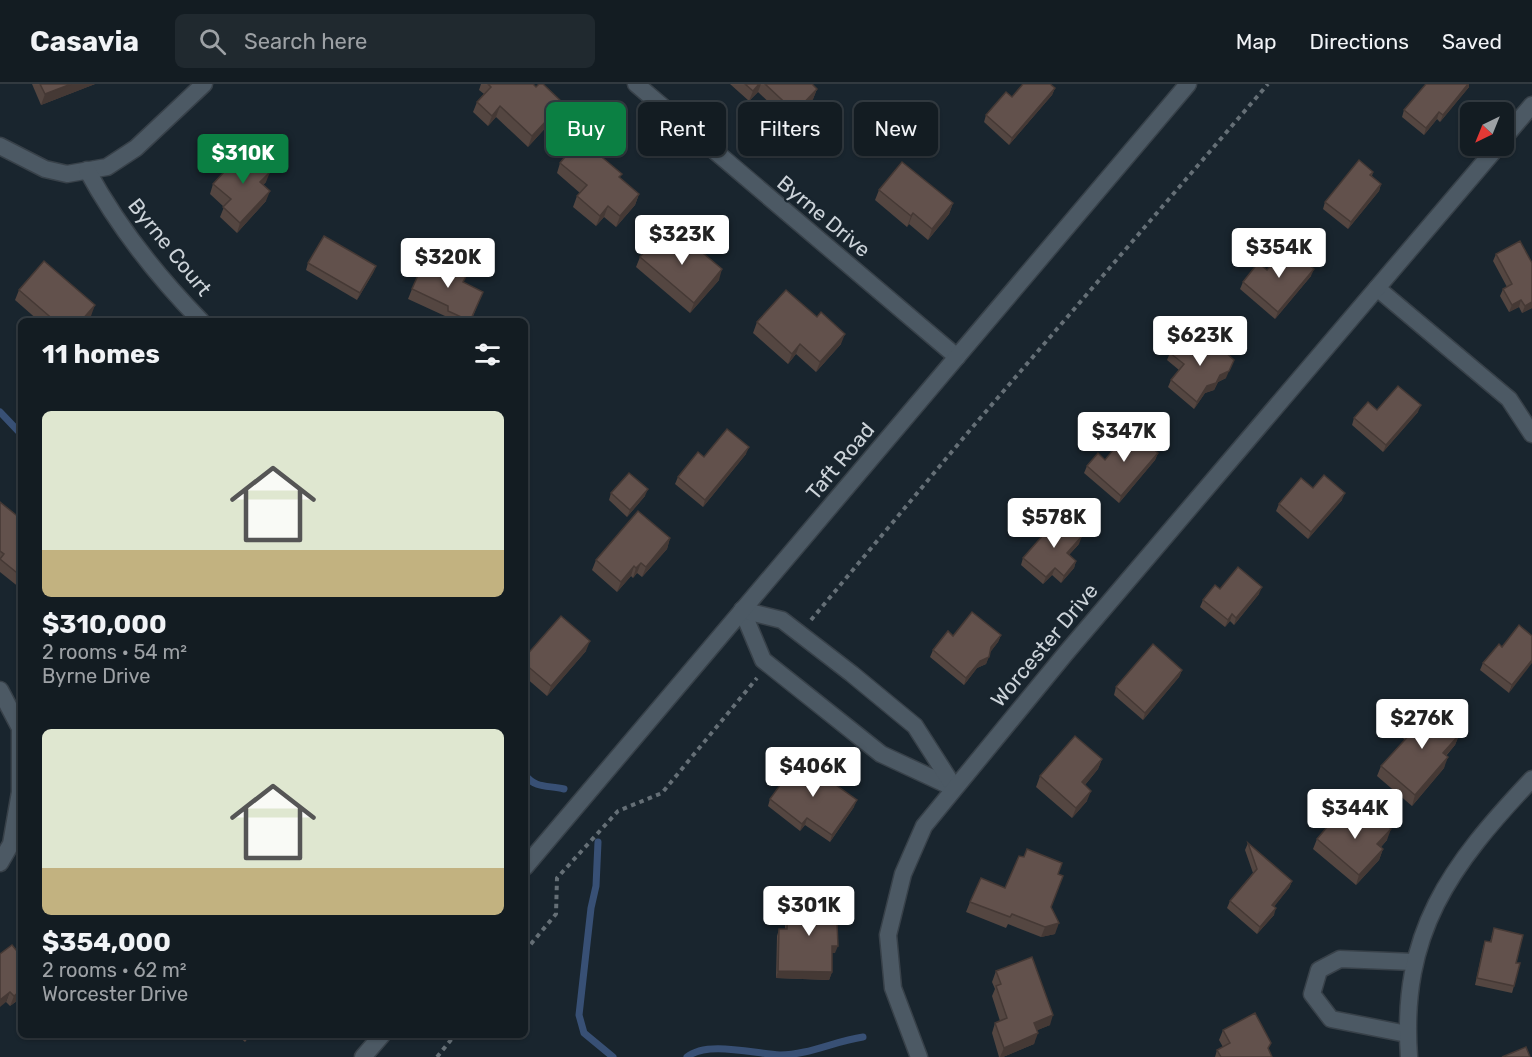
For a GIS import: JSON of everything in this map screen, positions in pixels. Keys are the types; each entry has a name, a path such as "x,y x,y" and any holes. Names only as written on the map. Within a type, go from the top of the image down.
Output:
{"street":[{"path":"0,146 45,169 67,174 107,167 136,148 204,84"},
{"name":"Byrne Drive","path":"636,84 957,357"},
{"name":"Taft Road","path":"528,863 1188,84"},
{"path":"1514,126 1532,105"},
{"name":"Worcester Drive","path":"919,1057 893,988 888,935 903,874 924,826 1489,156"},
{"name":"Byrne Court","path":"87,170 126,236 169,288 198,318"},
{"path":"1377,288 1509,399 1532,434"},
{"path":"742,610 782,620 915,726 954,788"},
{"path":"742,610 763,660 881,754 954,788"},
{"path":"0,690 18,724"},
{"path":"1409,1057 1407,1034 1414,962 1426,923 1447,880 1487,826 1532,779"},
{"path":"0,863 11,844 18,804"},
{"path":"1407,1034 1330,1019 1312,994 1319,970 1340,959 1414,962"},
{"path":"363,1057 379,1038"}],"path":[{"path":"800,634 977,420 1268,84"},
{"path":"528,947 556,914 557,878 618,811 662,793 768,664"},
{"path":"437,1057 453,1038"}],"building":[{"path":"40,84 71,84 45,94"},
{"path":"488,84 533,84 536,87 543,84 562,102 546,102 546,121 532,136 500,106 492,116 477,102 491,87"},
{"path":"745,84 759,84 753,91"},
{"path":"765,84 812,84 817,89 805,102 784,102"},
{"path":"1023,84 1050,84 1055,88 1012,138 986,115 1006,92 1012,97"},
{"path":"1426,84 1468,84 1443,115 1439,112 1426,128 1404,110"},
{"path":"245,149 270,172 260,182 270,191 240,223 223,207 231,199 213,184"},
{"path":"566,156 600,156 622,174 619,177 639,194 620,216 608,206 600,216 577,196 587,185 560,163"},
{"path":"1359,160 1373,172 1370,175 1381,184 1351,222 1325,202"},
{"path":"902,162 953,203 932,229 913,213 911,216 879,190"},
{"path":"662,231 679,246 686,239 722,269 694,303 640,257"},
{"path":"324,236 376,266 360,293 308,263"},
{"path":"1520,241 1532,263 1532,302 1525,306 1521,300 1512,305 1503,289 1512,284 1496,254"},
{"path":"1287,246 1314,269 1278,312 1243,282 1258,263 1267,270"},
{"path":"426,257 466,276 463,282 483,292 471,318 463,318 448,311 448,306 412,289"},
{"path":"44,261 95,305 84,318 52,318 19,290"},
{"path":"786,290 817,317 821,312 845,334 820,362 800,344 792,354 757,322"},
{"path":"1208,337 1234,360 1229,371 1220,375 1216,383 1207,386 1197,402 1171,380 1184,364 1170,353 1181,340 1195,352"},
{"path":"1398,386 1421,405 1386,445 1354,418 1368,402 1377,410"},
{"path":"727,429 749,447 705,500 678,477 698,452 704,457"},
{"path":"1130,429 1158,453 1121,496 1087,466 1098,453 1105,460"},
{"path":"629,473 648,489 630,510 611,493"},
{"path":"1324,475 1345,493 1311,532 1279,504 1301,478 1313,488"},
{"path":"0,502 18,517 18,574 0,559 4,554 0,551"},
{"path":"638,511 670,538 646,567 641,563 636,568 634,566 621,582 596,560"},
{"path":"1059,517 1082,536 1067,553 1076,561 1064,576 1055,568 1046,577 1023,558"},
{"path":"1238,567 1262,587 1236,618 1232,614 1228,620 1203,600 1215,585 1220,589"},
{"path":"972,612 1001,635 991,647 989,657 980,661 966,678 933,650 948,631 953,636"},
{"path":"561,616 590,641 551,686 528,667 528,654"},
{"path":"1519,625 1532,636 1532,660 1512,685 1483,663 1499,644 1502,647"},
{"path":"1153,644 1182,670 1145,713 1116,687"},
{"path":"1420,707 1430,716 1436,709 1458,728 1455,731 1459,735 1443,753 1448,757 1415,795 1381,766 1412,732 1404,725"},
{"path":"1075,736 1102,759 1082,782 1091,791 1076,808 1040,776"},
{"path":"799,759 857,800 832,835 807,818 802,824 770,799"},
{"path":"1369,810 1391,829 1377,844 1383,849 1359,875 1317,839 1339,813 1355,826"},
{"path":"1248,843 1292,881 1272,905 1276,908 1260,927 1230,901 1257,869"},
{"path":"1027,849 1062,863 1058,874 1063,876 1051,907 1059,923 1045,927 1012,914 1010,917 970,902 981,878 1005,888 1019,856 1024,857"},
{"path":"788,900 836,901 838,946 832,946 832,972 778,971 779,929 787,929"},
{"path":"1494,928 1523,935 1516,963 1520,963 1514,986 1477,978 1485,941 1491,942"},
{"path":"12,945 18,952 18,993 14,996 10,992 0,1000 0,954"},
{"path":"1032,957 1053,1015 1034,1023 1038,1033 1004,1048 995,1023 1007,1018 996,986 1001,984 996,971"},
{"path":"1255,1013 1271,1043 1268,1048 1272,1057 1221,1057 1217,1050 1230,1043 1223,1030"},
{"path":"1526,1047 1530,1057 1502,1057"}],"waterway":[{"path":"0,412 18,431"},
{"path":"528,778 538,785 564,789"},
{"path":"598,842 596,886 591,908 579,1015 584,1033 613,1057"},
{"path":"687,1057 706,1049 790,1054 863,1037"}]}
